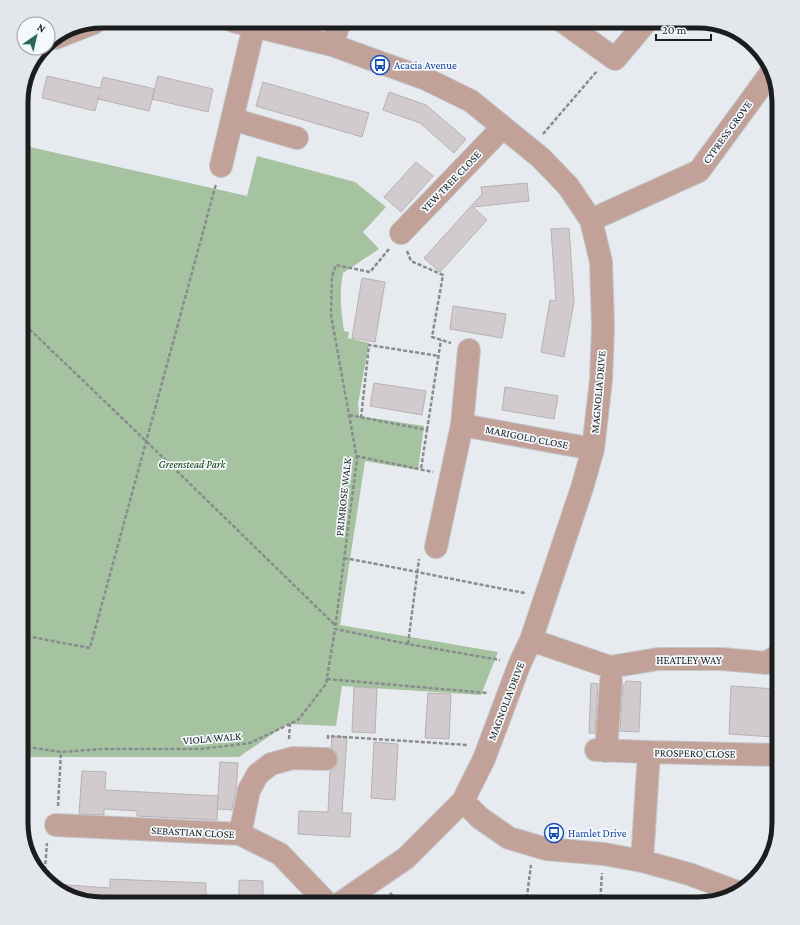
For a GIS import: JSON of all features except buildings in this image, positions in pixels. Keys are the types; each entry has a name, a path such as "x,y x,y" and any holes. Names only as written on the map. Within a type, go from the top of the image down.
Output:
{"street":[{"path":"221,166 254,28"},
{"name":"MAGNOLIA DRIVE","path":"262,28 332,45 426,79 471,101 530,150 568,186 591,220 601,262 603,327 601,380 593,449 582,488 531,640 520,663 486,754 463,801 406,858 349,897"},
{"path":"332,45 338,28"},
{"path":"572,28 615,59 641,28"},
{"name":"CYPRESS GROVE","path":"591,220 699,171 768,77"},
{"path":"232,119 297,138"},
{"name":"YEW TREE CLOSE","path":"400,233 502,128"},
{"path":"436,548 462,425 469,350"},
{"name":"MARIGOLD CLOSE","path":"462,425 593,449"},
{"name":"HEATLEY WAY","path":"531,640 610,667 658,659 722,659 766,663 772,659"},
{"path":"611,681 601,750 649,752"},
{"name":"PROSPERO CLOSE","path":"642,861 649,752 772,755"},
{"path":"240,834 249,790 258,774 271,764 294,758 326,759"},
{"path":"463,801 480,818 509,838 546,849 604,854 642,861 689,874 730,889"},
{"name":"SEBASTIAN CLOSE","path":"56,825 240,834 280,854 321,897"}],"path":[{"path":"530,150 610,56"},
{"path":"28,636 90,648 221,166"},
{"path":"400,233 412,261 443,275 432,337 469,350"},
{"name":"PRIMROSE WALK","path":"336,627 357,459 331,315 332,276 336,265 370,272 400,233"},
{"path":"28,328 336,627 408,644 520,663"},
{"path":"421,469 441,340"},
{"path":"361,418 369,345 439,356"},
{"path":"349,416 427,430"},
{"path":"356,456 451,476"},
{"path":"344,558 414,570 453,580 546,596"},
{"name":"VIOLA WALK","path":"28,747 61,752 102,749 201,749 250,743 298,720 326,684 336,627"},
{"path":"327,679 486,692 507,698"},
{"path":"326,759 328,736 467,745 486,754"},
{"path":"44,869 48,824 56,825 61,752"},
{"path":"527,897 533,845"},
{"path":"601,897 604,854"}],"green space":[{"name":"Greenstead Park","path":"28,147 247,196 257,156 355,182 386,207 363,232 379,249 343,273 341,302 344,331 349,332 348,338 369,343 358,404 359,416 424,426 418,470 365,461 340,625 498,652 481,695 342,686 336,726 287,724 239,757 28,757"}],"place":[{"name":"Acacia Avenue","path":"380,65"},
{"name":"Hamlet Drive","path":"554,833"}]}
